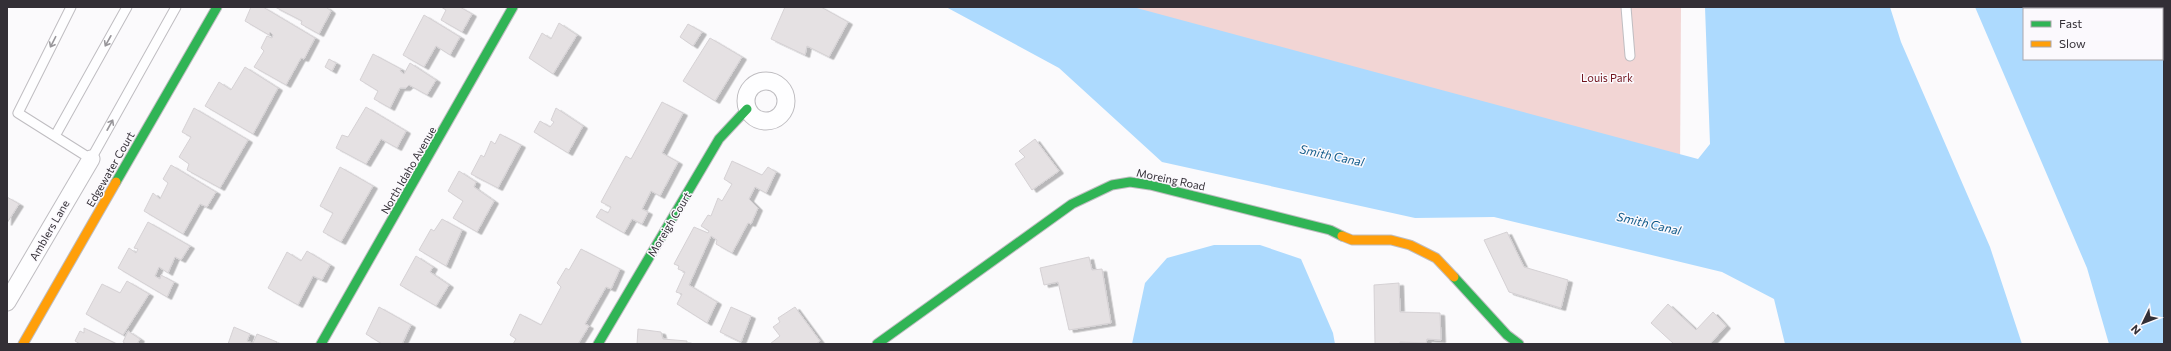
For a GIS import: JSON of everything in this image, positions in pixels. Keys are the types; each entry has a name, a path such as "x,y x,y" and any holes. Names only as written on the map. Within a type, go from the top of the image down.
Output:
{"street":[{"name":"Edgewater Court","path":"24,344 217,7"},
{"name":"North Idaho Avenue","path":"322,344 513,7"},
{"name":"Moreigh Court","path":"598,344 719,139 748,109"},
{"name":"Amblers Lane","path":"7,302 91,159"},
{"name":"Moreing Road","path":"877,344 1072,204 1112,185 1130,182 1150,185 1330,230 1352,240 1391,240 1410,245 1436,258 1507,335 1517,343"}],"lane":[{"path":"71,7 18,113 91,159 176,7"},
{"path":"55,136 127,7"},
{"path":"1626,7 1630,56"}],"green space":[{"name":"Louis Park","path":"1103,7 1681,7 1680,171"}],"water":[{"name":"Smith Canal","path":"946,7 1133,7 1698,159 1710,144 1705,7 1890,7 1901,42 1990,247 2022,344 1785,344 1774,299 1722,272 1494,217 1415,218 1162,162 1059,68"},
{"path":"1975,7 2164,7 2164,344 2109,344 2087,268"},
{"path":"1214,245 1260,245 1301,259 1333,333 1335,344 1132,344 1145,283 1167,258"}],"building":[{"path":"251,7 263,7 315,38 304,59 301,58 286,85 254,67 264,51 261,48 267,36 272,38 273,35 270,32 269,35 245,21"},
{"path":"275,7 326,7 331,11 319,34 301,24 302,21"},
{"path":"441,7 460,7 472,14 462,32 441,20 446,10"},
{"path":"785,7 821,7 848,22 829,57 807,46 805,55 771,39"},
{"path":"424,15 460,37 450,55 436,46 424,67 403,55"},
{"path":"559,23 577,35 553,74 529,58 542,33 551,39"},
{"path":"688,24 702,32 693,46 680,37"},
{"path":"710,38 742,57 715,101 683,81"},
{"path":"373,54 401,69 400,71 404,74 410,63 436,80 427,95 409,85 406,88 400,88 390,108 374,99 378,91 360,80"},
{"path":"329,59 336,63 332,71 325,67"},
{"path":"245,67 278,88 253,134 205,106 219,82 231,90"},
{"path":"662,102 683,113 662,153 678,162 660,196 651,191 642,209 648,212 642,224 632,219 624,233 596,217 601,209 608,213 611,207 601,202 626,156 631,159"},
{"path":"366,107 406,131 397,148 381,139 366,164 336,148 342,135 348,137"},
{"path":"194,108 248,140 220,188 187,170 189,164 179,157 191,137 182,132"},
{"path":"556,108 583,126 568,153 534,132 540,121 550,127 554,122 551,120"},
{"path":"500,134 521,145 498,188 471,174 481,155 484,157 491,141 495,144"},
{"path":"1035,139 1059,171 1032,190 1015,164 1025,157 1019,151"},
{"path":"732,161 762,175 768,167 776,172 766,193 755,187 749,199 758,208 751,224 748,223 732,253 716,244 717,240 711,236 689,285 717,302 707,323 677,304 682,294 676,292 685,272 678,269 679,266 674,264 694,227 708,233 709,231 701,226 708,215 711,216 718,198 722,201 732,184 724,179"},
{"path":"171,165 216,192 207,207 200,204 183,234 144,211 153,193 160,199 168,183 163,179"},
{"path":"340,167 373,186 341,242 323,232 333,213 320,206"},
{"path":"459,171 476,182 474,187 494,201 477,232 453,218 463,201 448,191"},
{"path":"7,197 19,204 7,223"},
{"path":"442,219 462,230 446,266 419,250 431,229 434,231"},
{"path":"148,222 190,246 181,260 175,257 168,273 159,267 155,276 160,279 161,275 174,282 167,297 118,268 129,248 136,253 138,249 134,248"},
{"path":"1507,232 1524,267 1568,280 1561,308 1509,292 1484,240"},
{"path":"581,249 620,269 611,289 606,287 585,324 589,326 578,344 513,344 516,339 510,335 520,314 541,325 561,287 557,283 566,268 569,270"},
{"path":"307,251 330,265 322,280 313,276 298,305 268,288 287,252 301,261"},
{"path":"416,256 433,267 430,272 449,285 436,306 400,285"},
{"path":"1089,257 1092,270 1102,269 1111,323 1069,330 1058,282 1044,285 1040,268"},
{"path":"127,281 149,294 123,335 86,314 102,284 120,293"},
{"path":"1399,283 1400,312 1440,313 1441,340 1427,339 1426,343 1400,342 1400,344 1375,344 1374,285"},
{"path":"1668,304 1696,330 1713,312 1726,326 1710,344 1674,344 1651,323"},
{"path":"379,307 411,325 402,344 382,344 366,334"},
{"path":"731,307 751,316 741,342 720,332"},
{"path":"795,307 820,341 816,344 770,344 780,336 773,327 780,322 778,318"},
{"path":"234,327 250,334 247,341 253,343 257,334 277,342 276,344 228,344"},
{"path":"84,328 117,344 80,344 75,341 80,331 84,333"},
{"path":"638,329 661,332 663,339 687,341 687,344 637,344"},
{"path":"128,331 140,339 137,344 126,344 123,342"}],"traffic: fast":[{"path":"116,182 217,7"},
{"path":"321,344 513,7"},
{"path":"598,344 719,139 747,109"},
{"path":"877,344 1072,204 1112,185 1130,182 1150,185 1330,230 1342,236"},
{"path":"1454,277 1507,335 1519,344"}],"traffic: slow":[{"path":"23,344 116,182"},
{"path":"1342,236 1352,240 1391,240 1410,245 1436,258 1454,277"}]}
